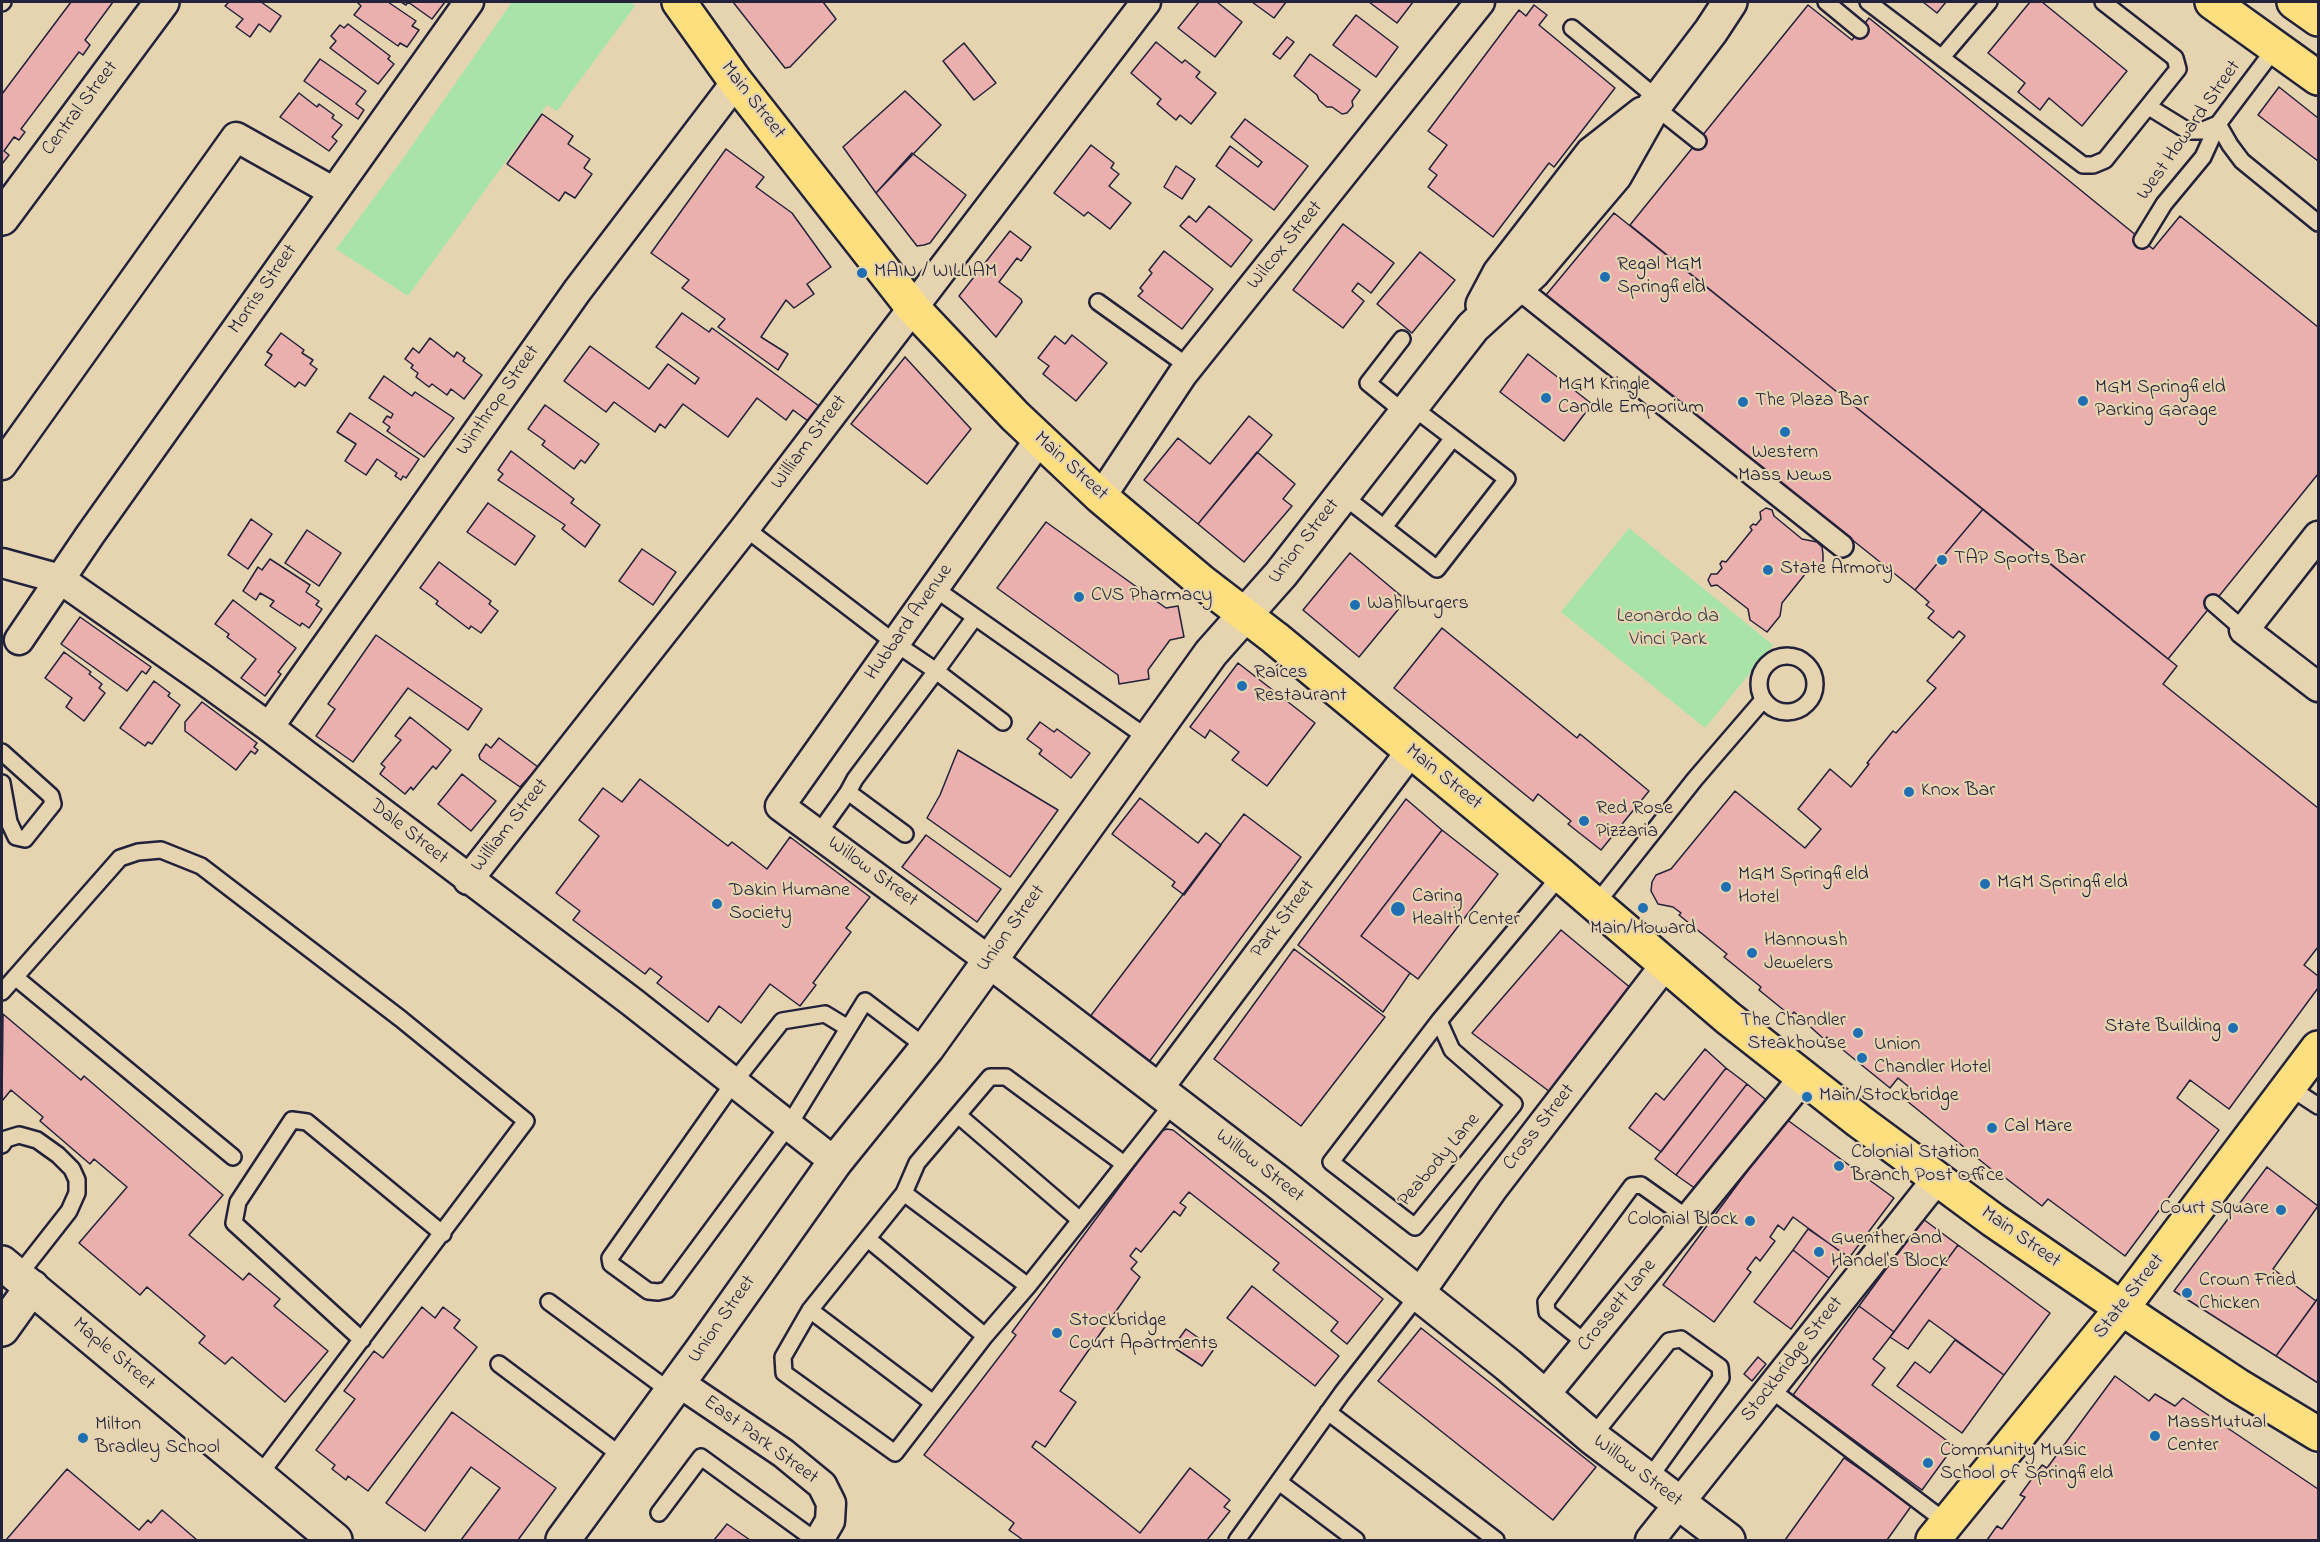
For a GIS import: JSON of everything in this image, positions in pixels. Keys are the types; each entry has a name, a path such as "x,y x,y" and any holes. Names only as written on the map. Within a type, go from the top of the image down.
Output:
{"main road":[{"name":"Main Street","path":"679,2 736,82 913,308 971,372 1101,497 1202,582 1286,646 1410,752 1596,904 1728,1018 1936,1179 2237,1385 2319,1434"},
{"path":"2212,2 2319,78"},
{"path":"2294,2 2319,19"},
{"name":"State Street","path":"1940,1531 2122,1308 2319,1048"}],"street":[{"name":"Central Street","path":"2,218 162,2"},
{"name":"Morris Street","path":"19,640 469,2"},
{"name":"William Street","path":"468,880 745,528 1146,2"},
{"name":"Wilcox Street","path":"1101,497 1189,366 1479,2"},
{"name":"Union Street","path":"563,1540 835,1162 927,1048 1211,653 1281,574 1473,327 1533,272 1615,175 1656,103 1711,31 1730,2"},
{"name":"Winthrop Street","path":"269,727 570,300 736,82"},
{"name":"Union Street","path":"1473,327 1500,273 1592,154 1656,103"},
{"path":"2,465 237,137 333,192"},
{"path":"1517,287 1842,546"},
{"name":"Hubbard Avenue","path":"780,806 1040,440"},
{"path":"2318,538 2244,630 2319,687"},
{"path":"2,563 60,579"},
{"name":"Dale Street","path":"60,579 269,727 734,1082 835,1162"},
{"name":"Park Street","path":"1166,1095 1410,752"},
{"name":"Willow Street","path":"780,806 1166,1095 1419,1294 1592,1437 1728,1540"},
{"name":"Cross Street","path":"1419,1294 1492,1190 1665,965"},
{"name":"Crossett Lane","path":"1544,1396 1804,1077"},
{"name":"Stockbridge Street","path":"1650,1540 1936,1179"},
{"path":"2,1329 17,1275"},
{"name":"Maple Street","path":"17,1275 335,1540"},
{"name":"East Park Street","path":"675,1387 783,1453 822,1485 831,1503 830,1521 817,1540"}],"lane":[{"path":"1826,2 1860,30"},
{"path":"1869,2 2084,165 2093,165 2105,160 2178,69 2175,58 2103,2"},
{"path":"1943,56 1989,2"},
{"path":"1572,28 1698,141"},
{"name":"West Howard Street","path":"2142,240 2164,204 2203,157 2218,123 2276,47"},
{"path":"2149,107 2188,131 2200,131 2218,123 2242,161 2319,223"},
{"path":"1098,302 1189,366"},
{"path":"1342,495 1437,569 1507,479 1453,438 1368,383 1401,339"},
{"path":"1383,527 1453,438"},
{"path":"745,528 1003,722"},
{"path":"934,588 1149,739"},
{"path":"2213,603 2244,630"},
{"path":"818,834 855,779 975,617"},
{"path":"1596,904 1695,779 1763,700"},
{"path":"2,752 51,796 53,804 25,838 16,837 9,822 2,783"},
{"path":"848,792 905,834"},
{"path":"2,992 120,858 138,852 161,850 201,866 401,1019 526,1121 258,1477"},
{"name":"Peabody Lane","path":"1439,1022 1452,1050 1514,1104 1415,1227 1331,1162 1439,1022 1561,875"},
{"path":"15,977 233,1157"},
{"path":"848,1028 825,1014 782,1021 734,1082 610,1258 615,1268 648,1290 658,1292 667,1290 789,1125 865,1001 927,1048"},
{"path":"1124,1164 1006,1077 990,1077 916,1163 904,1193 810,1310 783,1357 784,1373 895,1453 1124,1164 1166,1095"},
{"path":"2289,1087 2319,1106"},
{"path":"958,1115 1080,1220"},
{"path":"362,1340 234,1223 238,1202 292,1120 308,1122 443,1234"},
{"path":"2,1145 6,1139 19,1135 37,1140 58,1155 72,1169 77,1180 77,1193 69,1211 17,1275"},
{"path":"1587,1344 1547,1312 1546,1302 1632,1186 1641,1185 1689,1219"},
{"path":"904,1193 1028,1286"},
{"path":"868,1239 986,1336"},
{"path":"1237,1540 1328,1412 1419,1294"},
{"path":"549,1302 675,1387"},
{"path":"810,1310 933,1403"},
{"path":"1592,1437 1669,1341 1681,1339 1720,1366 1721,1377 1648,1480"},
{"path":"499,1364 623,1457"},
{"path":"1770,1389 1940,1531"},
{"path":"1328,1412 1496,1540"},
{"path":"659,1513 702,1457 817,1540"},
{"path":"1279,1482 1356,1540"}],"green space":[{"path":"512,2 631,2 635,6 557,111 547,105 408,296 336,249 402,160"},
{"name":"Leonardo da Vinci Park","path":"1629,528 1773,645 1705,728 1561,612"}],"building":[{"path":"71,2 113,2 85,40 90,45 83,55 79,52 21,129 25,132 19,140 14,137 4,151 9,155 2,164 2,94"},
{"path":"229,2 261,2 281,16 270,32 259,24 250,37 236,27 243,19 225,6"},
{"path":"357,2 388,2 416,21 412,26 419,30 407,47 400,43 398,46 354,15 361,6"},
{"path":"408,2 445,2 432,19"},
{"path":"733,2 823,2 836,19 790,67 785,68"},
{"path":"1199,2 1217,2 1242,22 1215,57 1178,28"},
{"path":"1252,2 1286,2 1274,18"},
{"path":"1369,2 1413,2 1397,23"},
{"path":"1923,2 1946,2 1937,13"},
{"path":"2030,2 2042,2 2127,71 2082,126 2049,98 2040,110 2018,92 2025,83 1988,53"},
{"path":"1534,5 1547,15 1539,25 1615,88 1554,167 1549,163 1493,237 1428,187 1437,175 1429,169 1447,145 1428,131 1519,10 1526,16"},
{"name":"MGM Springfield Parking Garage","path":"1808,5 1852,40 1869,18 2153,249 2180,216 2318,327 2318,474 2168,659 1630,225"},
{"path":"1356,15 1398,47 1376,77 1333,45"},
{"path":"348,24 390,56 388,59 394,64 378,84 330,48 336,41 331,36 340,25 344,28"},
{"path":"1287,37 1294,42 1280,59 1273,54"},
{"path":"1156,42 1182,63 1185,60 1200,72 1196,77 1216,93 1191,124 1180,115 1176,120 1157,104 1161,99 1131,73"},
{"path":"964,43 996,83 974,100 943,61"},
{"path":"1310,54 1360,90 1347,113 1342,114 1332,107 1327,107 1317,95 1294,76"},
{"path":"320,59 366,91 356,104 364,110 358,119 304,81"},
{"path":"2279,87 2318,118 2318,161 2258,115"},
{"path":"905,91 941,125 876,193 843,147"},
{"path":"299,93 317,107 319,104 334,115 332,118 342,125 332,137 337,141 329,151 280,117"},
{"path":"542,114 573,136 568,144 590,159 584,168 592,174 575,198 565,192 559,201 507,164"},
{"path":"1245,119 1308,166 1274,210 1216,166 1230,146 1258,167 1262,162 1231,137"},
{"path":"1091,145 1114,163 1111,168 1119,174 1109,186 1131,203 1110,229 1088,212 1084,216 1054,193"},
{"path":"726,149 764,177 756,187 792,213 831,267 807,284 814,294 794,308 786,300 761,337 788,354 778,370 718,327 725,319 682,288 689,280 651,253"},
{"path":"912,153 966,195 930,243 917,246 876,193"},
{"path":"1176,166 1195,179 1182,199 1164,187"},
{"path":"1209,206 1252,240 1231,267 1180,226 1189,216 1196,222"},
{"path":"1614,213 1983,509 1915,590 1546,295"},
{"path":"1343,224 1394,263 1371,293 1358,283 1352,291 1364,301 1343,328 1293,290"},
{"path":"1010,231 1031,247 1021,261 1017,258 999,282 1022,302 996,337 959,296"},
{"path":"1164,251 1213,289 1182,329 1138,296 1143,291 1140,288 1152,273 1149,270"},
{"path":"1420,252 1455,280 1412,333 1377,304"},
{"path":"682,313 709,332 712,328 819,406 808,421 793,410 786,420 757,398 728,437 683,404 665,428 660,424 655,432 614,402 606,412 564,381 590,346 649,389 668,364 695,384 699,378 656,347"},
{"path":"281,333 304,350 302,353 313,360 310,364 317,369 305,386 299,382 295,387 265,365 272,355 267,352"},
{"path":"1072,335 1107,363 1076,401 1043,374 1049,366 1038,358 1055,336 1065,344"},
{"path":"430,338 454,357 457,352 465,358 463,361 482,375 464,399 451,389 447,395 432,384 429,387 416,377 418,373 405,359 413,348 419,353"},
{"name":"MGM Kringle Candle Emporium","path":"1528,354 1592,404 1564,441 1500,392"},
{"path":"905,357 971,429 927,484 851,424"},
{"path":"384,376 412,396 415,392 454,418 424,457 387,431 390,427 383,422 387,416 391,418 393,414 369,398"},
{"path":"545,405 599,444 585,463 581,460 574,469 542,445 545,441 528,429"},
{"path":"350,413 419,459 406,478 403,476 401,480 395,476 397,473 377,459 366,475 345,461 356,444 337,432"},
{"path":"1249,416 1272,435 1198,524 1144,480 1178,438 1210,464"},
{"path":"511,451 574,499 571,503 600,525 585,547 562,529 565,525 498,480 503,474 498,470"},
{"path":"1257,452 1295,484 1283,499 1292,506 1244,562 1198,524"},
{"path":"488,503 535,536 515,565 467,532"},
{"name":"State Armory","path":"1766,508 1772,510 1774,516 1802,539 1817,542 1822,547 1823,554 1823,561 1819,567 1813,572 1806,573 1782,603 1780,616 1767,632 1750,620 1748,609 1717,585 1711,586 1708,580 1711,574 1717,574 1722,568 1720,564 1722,561 1726,562 1752,530 1750,527 1753,524 1756,525 1761,519 1760,512"},
{"name":"MGM Springfield","path":"1983,509 2177,666 2163,684 2318,808 2318,947 2304,965 2318,976 2318,988 2229,1109 2190,1080 2177,1098 2219,1130 2125,1256 2048,1199 2042,1206 2003,1176 2002,1178 1902,1097 1909,1087 1898,1078 1890,1088 1827,1037 1825,1040 1794,1012 1791,1016 1759,990 1761,987 1724,957 1727,954 1679,915 1681,913 1673,907 1658,904 1651,891 1656,875 1671,869 1735,791 1805,848 1821,829 1798,809 1830,769 1851,787 1893,731 1896,733 1936,688 1927,681 1965,636 1959,631 1953,638 1928,618 1934,611 1926,605 1929,602 1915,590"},
{"path":"251,519 272,534 248,569 228,555"},
{"name":"CVS Pharmacy","path":"1046,522 1166,608 1178,606 1184,637 1170,640 1148,670 1149,679 1119,684 1118,675 997,588"},
{"path":"307,530 341,553 319,586 285,563"},
{"path":"642,549 676,572 653,605 619,581"},
{"name":"Wahlburgers","path":"1350,553 1406,600 1359,657 1303,610"},
{"path":"270,559 310,585 306,592 319,601 316,605 322,609 309,628 302,623 300,626 270,606 274,601 260,593 256,600 243,591 258,567 262,570"},
{"path":"439,562 491,601 489,604 498,611 481,633 471,626 469,629 436,604 438,601 420,588"},
{"path":"233,600 296,648 278,672 281,674 265,696 241,678 256,659 227,637 229,634 215,624"},
{"path":"80,617 151,667 146,674 142,671 127,691 61,644"},
{"path":"1442,628 1577,738 1580,734 1649,791 1601,850 1568,824 1571,821 1538,794 1533,801 1394,688"},
{"path":"376,635 482,709 468,730 408,688 353,762 316,736 335,709 328,704"},
{"path":"64,652 91,672 89,674 102,684 99,688 105,693 84,721 66,707 72,698 45,678"},
{"path":"1238,663 1315,723 1267,786 1232,760 1239,752 1210,730 1205,738 1190,727"},
{"path":"154,681 170,693 168,696 180,705 152,744 148,742 145,746 120,728"},
{"path":"202,702 257,743 254,747 258,750 255,754 251,751 236,770 185,731 185,722"},
{"path":"410,717 451,750 436,769 433,766 413,790 411,787 405,794 380,774 385,767 381,764 401,740 395,736"},
{"path":"1040,722 1054,732 1057,729 1090,753 1071,778 1039,754 1042,750 1027,739"},
{"path":"499,738 538,767 520,787 480,759 479,755 486,744 491,748"},
{"path":"958,750 1058,810 1010,877 927,818 940,795"},
{"path":"462,774 496,801 471,831 438,804"},
{"name":"Dakin Humane Society","path":"640,779 728,846 732,842 767,869 790,837 870,897 846,928 851,932 813,983 816,985 800,1006 770,984 741,1023 719,1006 708,1022 657,983 662,977 650,968 645,974 573,920 580,911 556,893 599,836 579,820 603,788 622,802"},
{"path":"1140,798 1198,843 1206,833 1221,845 1184,895 1172,886 1175,882 1112,834"},
{"name":"Caring Health Center","path":"1406,799 1442,830 1361,936 1410,973 1383,1012 1298,945"},
{"path":"1244,814 1301,857 1149,1062 1089,1018"},
{"path":"1442,830 1498,874 1418,979 1361,936"},
{"path":"926,835 1001,889 977,922 902,867"},
{"path":"1561,930 1632,989 1554,1095 1472,1033"},
{"path":"1294,949 1385,1017 1301,1126 1214,1059"},
{"path":"3,1014 81,1080 84,1076 223,1195 189,1235 243,1280 249,1273 280,1299 274,1306 328,1351 285,1402 232,1357 225,1364 199,1343 205,1336 147,1287 140,1295 79,1243 127,1187 94,1159 90,1164 40,1121 43,1117 11,1090 2,1101"},
{"path":"1705,1049 1726,1068 1661,1152 1629,1128 1656,1093 1664,1100"},
{"path":"1726,1068 1747,1084 1676,1175 1655,1159"},
{"path":"1747,1084 1775,1107 1706,1196 1676,1175"},
{"name":"Colonial Block","path":"1786,1119 1894,1198 1849,1258 1793,1217 1784,1230 1778,1225 1770,1237 1775,1241 1760,1261 1756,1257 1747,1269 1751,1272 1714,1322 1663,1285"},
{"name":"Stockbridge Court Apartments","path":"1173,1130 1383,1299 1347,1344 1331,1331 1338,1322 1273,1270 1279,1263 1189,1192 1180,1203 1186,1207 1180,1216 1174,1211 1141,1252 1136,1248 1130,1256 1137,1262 1131,1269 1140,1277 1060,1391 1076,1402 1045,1447 1036,1441 1032,1447 1140,1533 1190,1468 1230,1500 1224,1507 1230,1511 1207,1540 1023,1540 1009,1530 1014,1523 924,1455 1016,1335 1012,1332 1161,1131"},
{"name":"Court Square","path":"2267,1167 2318,1206 2273,1269 2316,1301 2276,1356 2174,1291"},
{"path":"1923,1219 1958,1245 1894,1332 1859,1306"},
{"name":"Guenther and Handel's Block","path":"1808,1229 1846,1255 1829,1278 1793,1250"},
{"path":"1958,1245 2050,1313 2004,1375 1929,1320 1908,1349 1890,1337"},
{"path":"1793,1250 1829,1278 1791,1329 1754,1302"},
{"path":"1252,1286 1339,1356 1315,1386 1227,1318"},
{"path":"2318,1298 2318,1383 2276,1356"},
{"path":"1859,1306 1894,1332 1873,1359 1885,1368 1872,1385 1954,1446 1922,1490 1793,1395"},
{"path":"422,1307 435,1318 443,1307 460,1320 454,1328 477,1347 368,1491 348,1476 346,1480 332,1469 335,1465 316,1450 355,1399 344,1391 374,1351 383,1358"},
{"path":"1421,1328 1596,1467 1553,1520 1378,1381"},
{"path":"1186,1329 1214,1349 1202,1366 1173,1347"},
{"path":"1955,1340 2004,1375 1962,1433 1897,1386 1915,1362 1930,1373"},
{"path":"1758,1357 1766,1364 1752,1381 1744,1374"},
{"name":"MassMutual Center","path":"2115,1376 2149,1401 2155,1394 2175,1406 2183,1398 2318,1489 2318,1540 1987,1540 1997,1526 2002,1529 2025,1497 2020,1495 2042,1465 2047,1468"},
{"path":"452,1412 556,1488 518,1540 461,1540 500,1488 471,1467 425,1531 386,1503"},
{"path":"1844,1458 1912,1505 1887,1540 1785,1540"},
{"path":"67,1469 139,1530 148,1520 151,1523 162,1510 197,1540 6,1540"},
{"path":"727,1524 750,1540 714,1540"}],"place":[{"name":"MAIN / WILLIAM","path":"862,273"},
{"name":"Regal MGM Springfield","path":"1605,277"},
{"name":"MGM Kringle Candle Emporium","path":"1546,398"},
{"name":"MGM Springfield Parking Garage","path":"2083,401"},
{"name":"The Plaza Bar","path":"1743,402"},
{"name":"Western Mass News","path":"1785,432"},
{"name":"TAP Sports Bar","path":"1942,560"},
{"name":"State Armory","path":"1768,570"},
{"name":"CVS Pharmacy","path":"1079,597"},
{"name":"Wahlburgers","path":"1355,605"},
{"name":"Raíces Restaurant","path":"1242,686"},
{"name":"Knox Bar","path":"1909,792"},
{"name":"Red Rose Pizzaria","path":"1584,821"},
{"name":"MGM Springfield","path":"1985,884"},
{"name":"MGM Springfield Hotel","path":"1726,887"},
{"name":"Dakin Humane Society","path":"717,904"},
{"name":"Main/Howard","path":"1643,908"},
{"name":"Caring Health Center","path":"1398,909"},
{"name":"Hannoush Jewelers","path":"1752,953"},
{"name":"State Building","path":"2233,1028"},
{"name":"The Chandler Steakhouse","path":"1858,1033"},
{"name":"Union Chandler Hotel","path":"1862,1058"},
{"name":"Main/Stockbridge","path":"1807,1097"},
{"name":"Cal Mare","path":"1992,1128"},
{"name":"Colonial Station Branch Post Office","path":"1839,1166"},
{"name":"Court Square","path":"2281,1210"},
{"name":"Colonial Block","path":"1750,1221"},
{"name":"Guenther and Handel's Block","path":"1819,1252"},
{"name":"Crown Fried Chicken","path":"2187,1293"},
{"name":"Stockbridge Court Apartments","path":"1057,1333"},
{"name":"MassMutual Center","path":"2155,1436"},
{"name":"Milton Bradley School","path":"83,1438"},
{"name":"Community Music School of Springfield","path":"1928,1463"}]}
